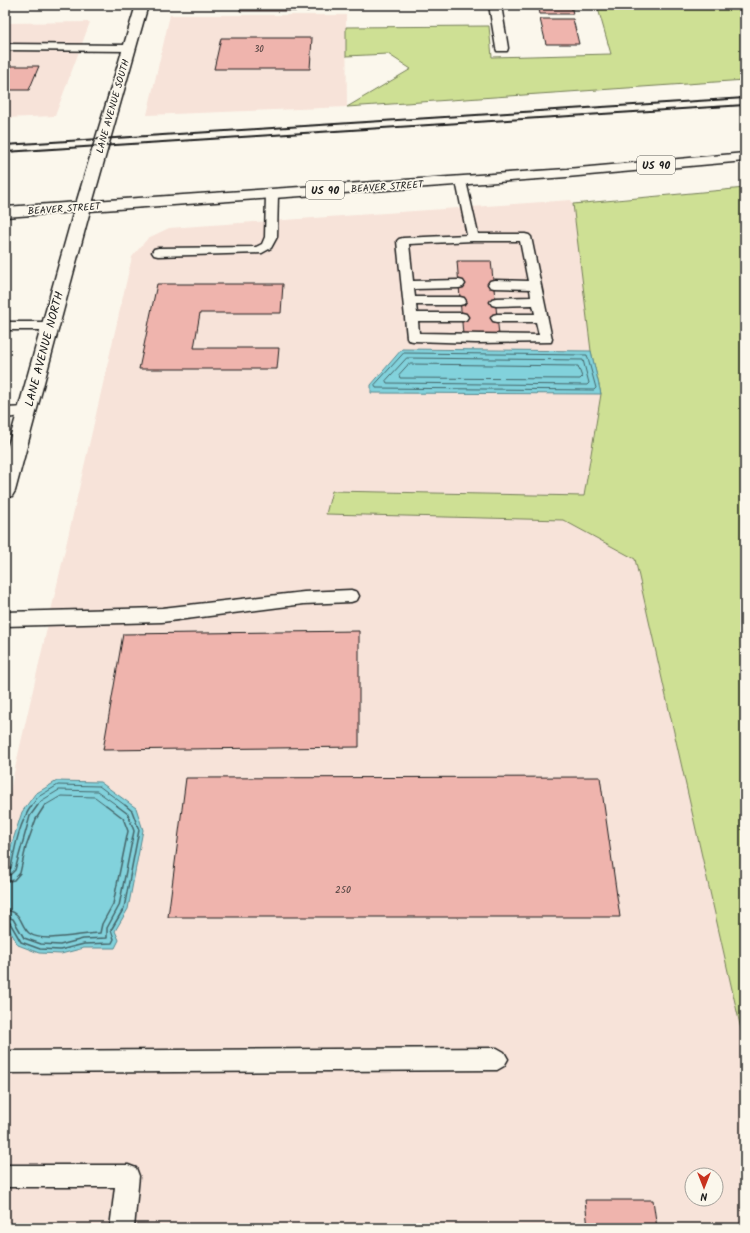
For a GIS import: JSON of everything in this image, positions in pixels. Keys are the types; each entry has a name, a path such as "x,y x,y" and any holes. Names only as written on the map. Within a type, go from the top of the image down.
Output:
{"main road":[{"name":"LANE AVENUE SOUTH","path":"83,207 142,5"},
{"path":"495,5 502,48"},
{"name":"BEAVER STREET","path":"5,212 461,181 745,157"},
{"name":"LANE AVENUE NORTH","path":"5,491 83,207"}],"lane":[{"path":"5,47 129,48"},
{"path":"461,181 473,238"},
{"path":"158,252 258,252 267,246 271,237 272,194"},
{"path":"525,237 546,339 414,337 403,241 473,238 525,237"},
{"path":"408,285 459,284"},
{"path":"494,284 535,285"},
{"path":"410,301 460,301"},
{"path":"496,302 538,301"},
{"path":"411,317 462,317"},
{"path":"497,318 542,318"},
{"path":"5,326 51,326"},
{"path":"5,413 27,412"},
{"path":"5,620 162,615 304,598 351,596"},
{"path":"5,1062 497,1059"},
{"path":"5,1176 128,1176 122,1228"}],"shaded area":[{"path":"170,15 346,15 347,107 147,115"},
{"path":"90,22 55,116 5,118 5,23"},
{"path":"571,200 573,204 591,351 402,349 371,385 371,393 601,394 584,496 332,491 326,514 563,520 635,559 745,1047 745,1228 5,1228 5,812 132,257 148,238 169,228"}],"green space":[{"path":"597,5 745,5 745,80 347,107 411,69 388,54 346,56 346,27 489,26 492,57 611,54"},
{"path":"745,188 745,1047 635,559 563,520 326,514 332,491 584,496 601,394 591,351 573,204"}],"water":[{"path":"402,349 591,351 601,394 371,393 371,385"},
{"path":"57,781 100,782 136,808 143,830 128,909 115,931 119,940 115,948 84,948 61,954 39,953 18,945 5,922 5,875 12,843 22,812 35,794"}],"building":[{"path":"241,5 310,5 309,11 240,11"},
{"path":"538,5 571,5 573,14 540,14"},
{"path":"540,19 573,19 579,44 546,44"},
{"path":"221,38 312,38 310,69 214,69"},
{"path":"5,66 39,66 29,90 5,90"},
{"path":"457,261 491,261 499,335 463,335"},
{"path":"157,284 283,284 281,313 200,313 194,348 279,348 277,369 139,369"},
{"path":"359,631 359,747 103,750 123,634"},
{"path":"600,777 620,917 168,917 186,778"},
{"path":"585,1200 653,1200 657,1228 588,1228"}],"railway":[{"path":"5,145 745,98"},
{"path":"5,152 745,105"}]}
